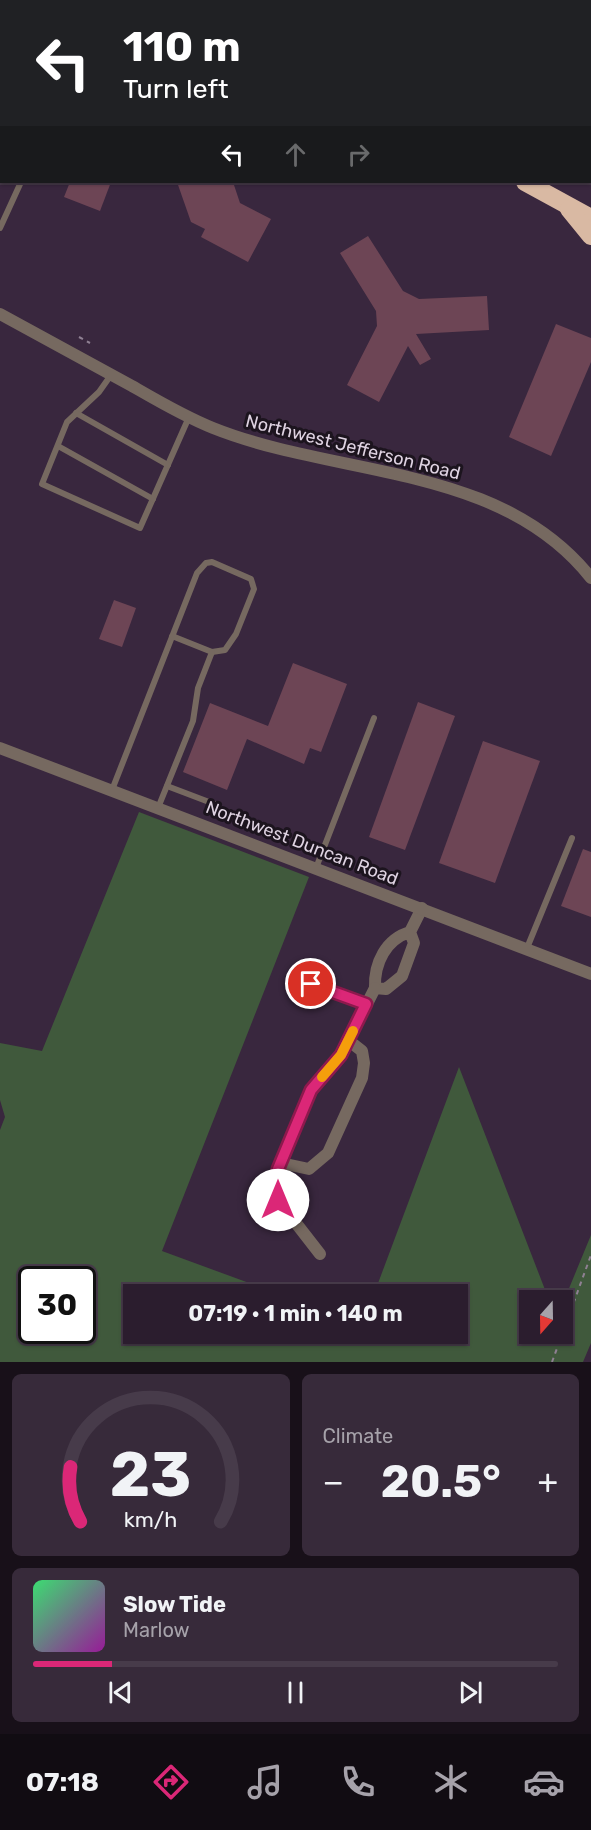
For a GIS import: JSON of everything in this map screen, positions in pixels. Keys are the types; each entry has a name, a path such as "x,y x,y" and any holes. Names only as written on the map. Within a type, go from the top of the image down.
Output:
{"highway":[{"path":"527,183 591,218"},
{"path":"565,203 591,236"}],"street":[{"name":"Northwest Jefferson Road","path":"0,314 210,428 254,442 406,476 496,506 531,523 560,544 591,578"},
{"name":"Northwest Duncan Road","path":"0,747 591,974"},
{"path":"375,988 386,989 402,976 414,943 410,932 422,908"},
{"path":"320,1254 278,1200 275,1186 281,1163 311,1090 341,1055 375,988 374,975 384,952 396,936 410,932"},
{"path":"293,977 366,1004"},
{"path":"281,1163 309,1169 328,1153 362,1078 364,1063 362,1051 348,1040"}],"lane":[{"path":"0,228 21,183"},
{"path":"111,375 99,392 67,422 42,484 140,528 189,417"},
{"path":"76,413 168,465"},
{"path":"58,446 153,499"},
{"path":"112,790 172,636 197,573 206,563 212,562 251,579 254,589 236,634 225,650 212,652 172,636"},
{"path":"158,808 193,721 198,688 212,652"},
{"path":"316,868 374,718"},
{"path":"167,786 217,806"},
{"path":"527,948 572,838"}],"path":[{"path":"79,338 90,343"},
{"path":"552,1362 591,1255"}],"green space":[{"path":"139,812 309,877 162,1251 252,1284 123,1284 123,1344 468,1344 468,1284 378,1284 459,1067 545,1290 519,1290 519,1344 573,1344 573,1290 568,1290 591,1235 591,1343 583,1362 0,1362 0,1130 5,1117 0,1100 0,1043 42,1051"}],"building":[{"path":"70,183 111,183 100,211 64,197"},
{"path":"177,183 233,183 240,203 271,219 248,262 201,237 205,229 191,222"},
{"path":"368,236 403,291 419,299 487,296 489,330 416,334 431,359 420,365 408,346 379,402 347,385 377,326 376,311 340,253"},
{"path":"556,324 591,338 591,362 551,456 509,437"},
{"path":"114,600 136,608 122,647 99,639"},
{"path":"293,663 347,684 321,752 310,748 304,764 247,739 227,790 183,772 210,703 268,726"},
{"path":"418,702 455,716 405,850 369,837"},
{"path":"483,741 540,761 495,883 439,863"},
{"path":"583,849 591,852 591,917 561,906"}],"slow traffic":[{"path":"322,1077 341,1055 353,1031"}],"route":[{"path":"278,1200 275,1186 278,1169 311,1090 341,1055 366,1004 311,984"}]}
